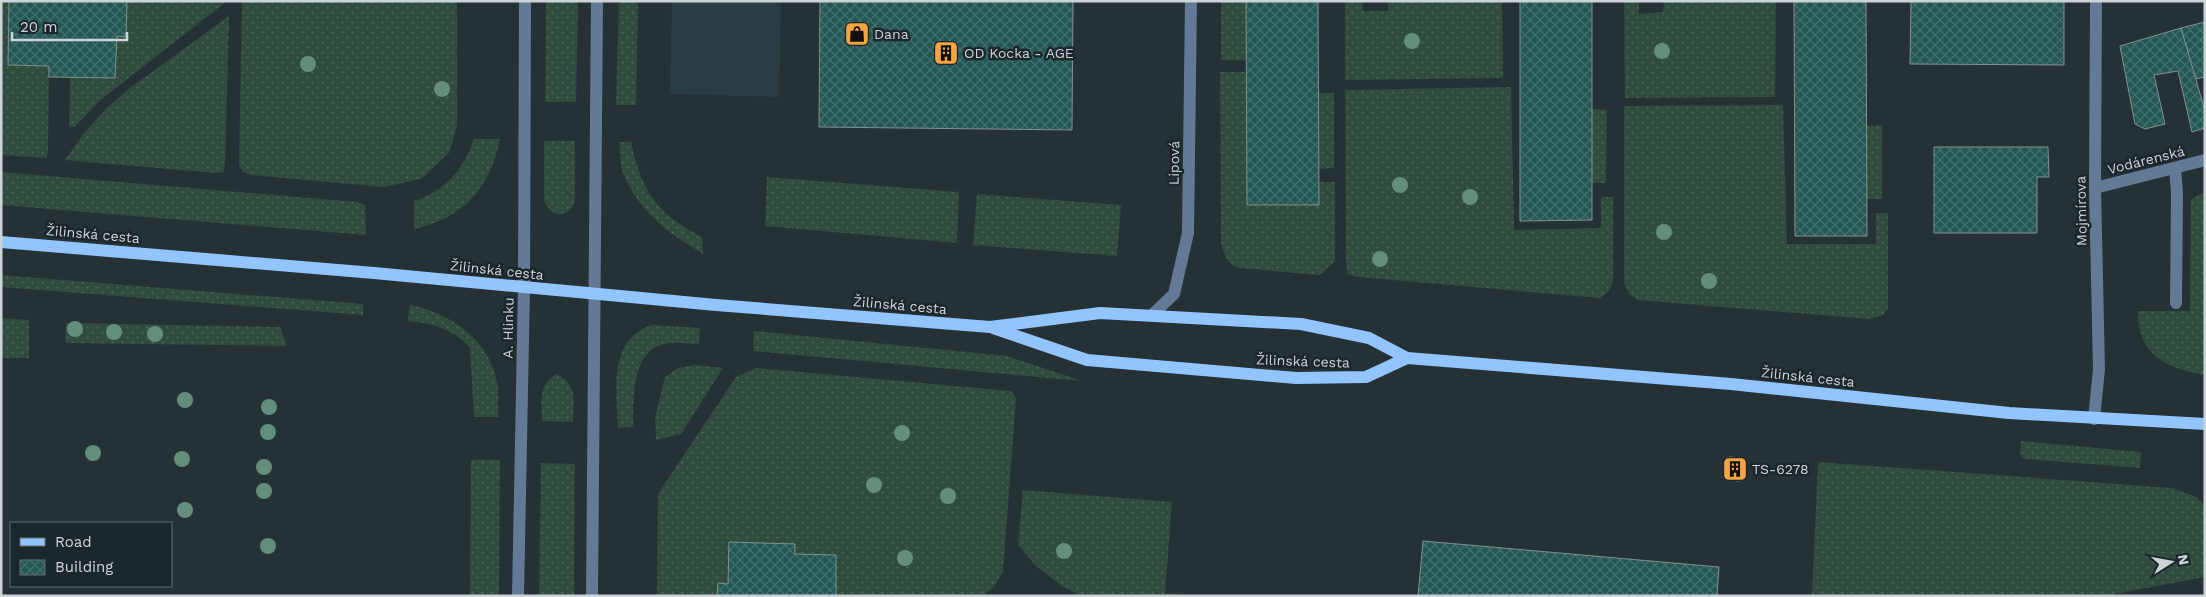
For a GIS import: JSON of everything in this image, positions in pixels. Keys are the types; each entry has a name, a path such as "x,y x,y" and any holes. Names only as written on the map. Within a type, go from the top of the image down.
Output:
{"main road":[{"name":"Žilinská cesta","path":"1,242 990,327 1100,313 1301,324 1369,338 1407,358 1721,384 2009,414 2205,424"},
{"name":"Žilinská cesta","path":"990,327 1087,360 1296,378 1366,377 1407,358"}],"street":[{"name":"A. Hlinku","path":"518,596 524,288 525,1"},
{"path":"592,596 597,1"},
{"name":"Lipová","path":"1152,315 1174,294 1188,233 1191,1"},
{"name":"Mojmírova","path":"2094,419 2099,369 2095,188 2096,1"},
{"name":"Vodárenská","path":"2095,188 2205,160"},
{"path":"2175,168 2177,193 2176,303"}],"shaded area":[{"path":"672,1 781,1 779,97 670,94"}],"green space":[{"path":"1,1 227,1 98,102 75,127 69,127 70,77 49,77 48,152 46,158 1,155"},
{"path":"242,1 457,1 457,126 449,153 421,179 384,187 251,175 243,172 239,165"},
{"path":"546,1 578,1 576,102 545,102"},
{"path":"619,1 638,1 636,105 616,105"},
{"path":"1221,1 1246,1 1247,60 1221,60"},
{"path":"1345,1 1362,1 1363,11 1388,11 1388,1 1502,1 1503,78 1345,80"},
{"path":"1624,1 1639,1 1639,14 1663,12 1664,1 1776,1 1775,97 1625,98"},
{"path":"229,16 225,165 223,172 216,173 65,160 84,133 126,91"},
{"path":"1220,72 1246,72 1248,205 1319,205 1319,182 1335,182 1335,261 1320,275 1239,268 1229,262 1225,256 1221,244"},
{"path":"1511,87 1514,230 1601,228 1601,197 1613,197 1613,281 1609,291 1600,298 1358,277 1348,274 1346,262 1345,90"},
{"path":"1319,93 1334,93 1334,168 1319,169"},
{"path":"1783,105 1787,244 1876,244 1876,213 1888,213 1888,308 1883,315 1870,319 1638,300 1629,294 1624,282 1624,106"},
{"path":"1592,109 1607,110 1606,183 1592,183"},
{"path":"1882,125 1882,199 1867,199 1867,126"},
{"path":"474,139 500,139 489,172 482,186 461,209 432,224 414,229 414,201 435,192 451,178 465,160"},
{"path":"544,141 575,141 575,201 570,210 560,215 550,211 544,201"},
{"path":"620,142 631,142 640,175 646,188 662,210 702,237 703,254 678,238 656,220 637,199 623,173"},
{"path":"1,172 358,202 365,205 366,235 1,205"},
{"path":"767,177 959,192 957,243 765,226"},
{"path":"2205,192 2205,375 2178,369 2157,357 2143,339 2139,326 2138,311 2190,311 2191,199"},
{"path":"977,194 1121,205 1117,256 973,245"},
{"path":"1,275 363,304 363,315 1,287"},
{"path":"410,305 439,314 466,330 477,341 493,367 497,382 498,417 474,417 470,348 457,336 442,328 426,323 408,321"},
{"path":"1,318 29,320 29,358 1,358"},
{"path":"66,323 280,327 287,346 65,343"},
{"path":"652,325 700,328 699,344 672,343 658,346 648,353 641,363 637,375 633,427 618,428 616,382 621,354 628,342 638,332"},
{"path":"754,331 1007,356 1082,381 753,351"},
{"path":"696,365 723,368 681,434 656,440 655,417 665,377 678,368"},
{"path":"756,368 1011,391 1016,398 1003,571 994,587 982,596 657,596 658,494 736,377"},
{"path":"557,374 572,389 574,401 573,422 542,421 541,400 543,388"},
{"path":"2021,441 2141,452 2140,468 2024,459 2020,454"},
{"path":"471,460 500,460 499,596 470,596"},
{"path":"1818,462 2172,488 2196,497 2205,506 2205,577 2104,596 1812,596"},
{"path":"541,463 575,464 574,596 539,596"},
{"path":"1023,490 1172,502 1165,593 1190,596 1081,596 1062,586 1036,566 1018,545"}],"building":[{"path":"9,1 127,1 126,37 117,36 115,78 49,77 49,66 8,65"},
{"name":"OD Kocka - AGE","path":"820,1 1073,1 1072,130 819,127"},
{"path":"1246,1 1318,1 1319,205 1247,205"},
{"path":"1520,1 1592,1 1592,220 1520,221"},
{"path":"1794,1 1866,1 1867,236 1795,236"},
{"path":"1911,1 2064,1 2064,65 1910,64"},
{"path":"2205,22 2205,77 2195,79 2181,28"},
{"path":"2181,28 2205,111 2205,128 2192,132 2178,71 2154,75 2165,124 2145,129 2135,124 2120,46"},
{"path":"1934,147 2048,147 2049,177 2037,177 2037,233 1934,233"},
{"name":"TS-6278","path":"1729,457 1742,458 1740,481 1727,480"},
{"path":"1423,541 1719,567 1717,596 1418,596"},
{"path":"729,542 795,544 795,554 836,555 836,596 717,596 718,583 728,584"}],"place":[{"name":"Dana","path":"857,34"},
{"name":"OD Kocka - AGE","path":"946,53"},
{"name":"TS-6278","path":"1735,469"}]}
